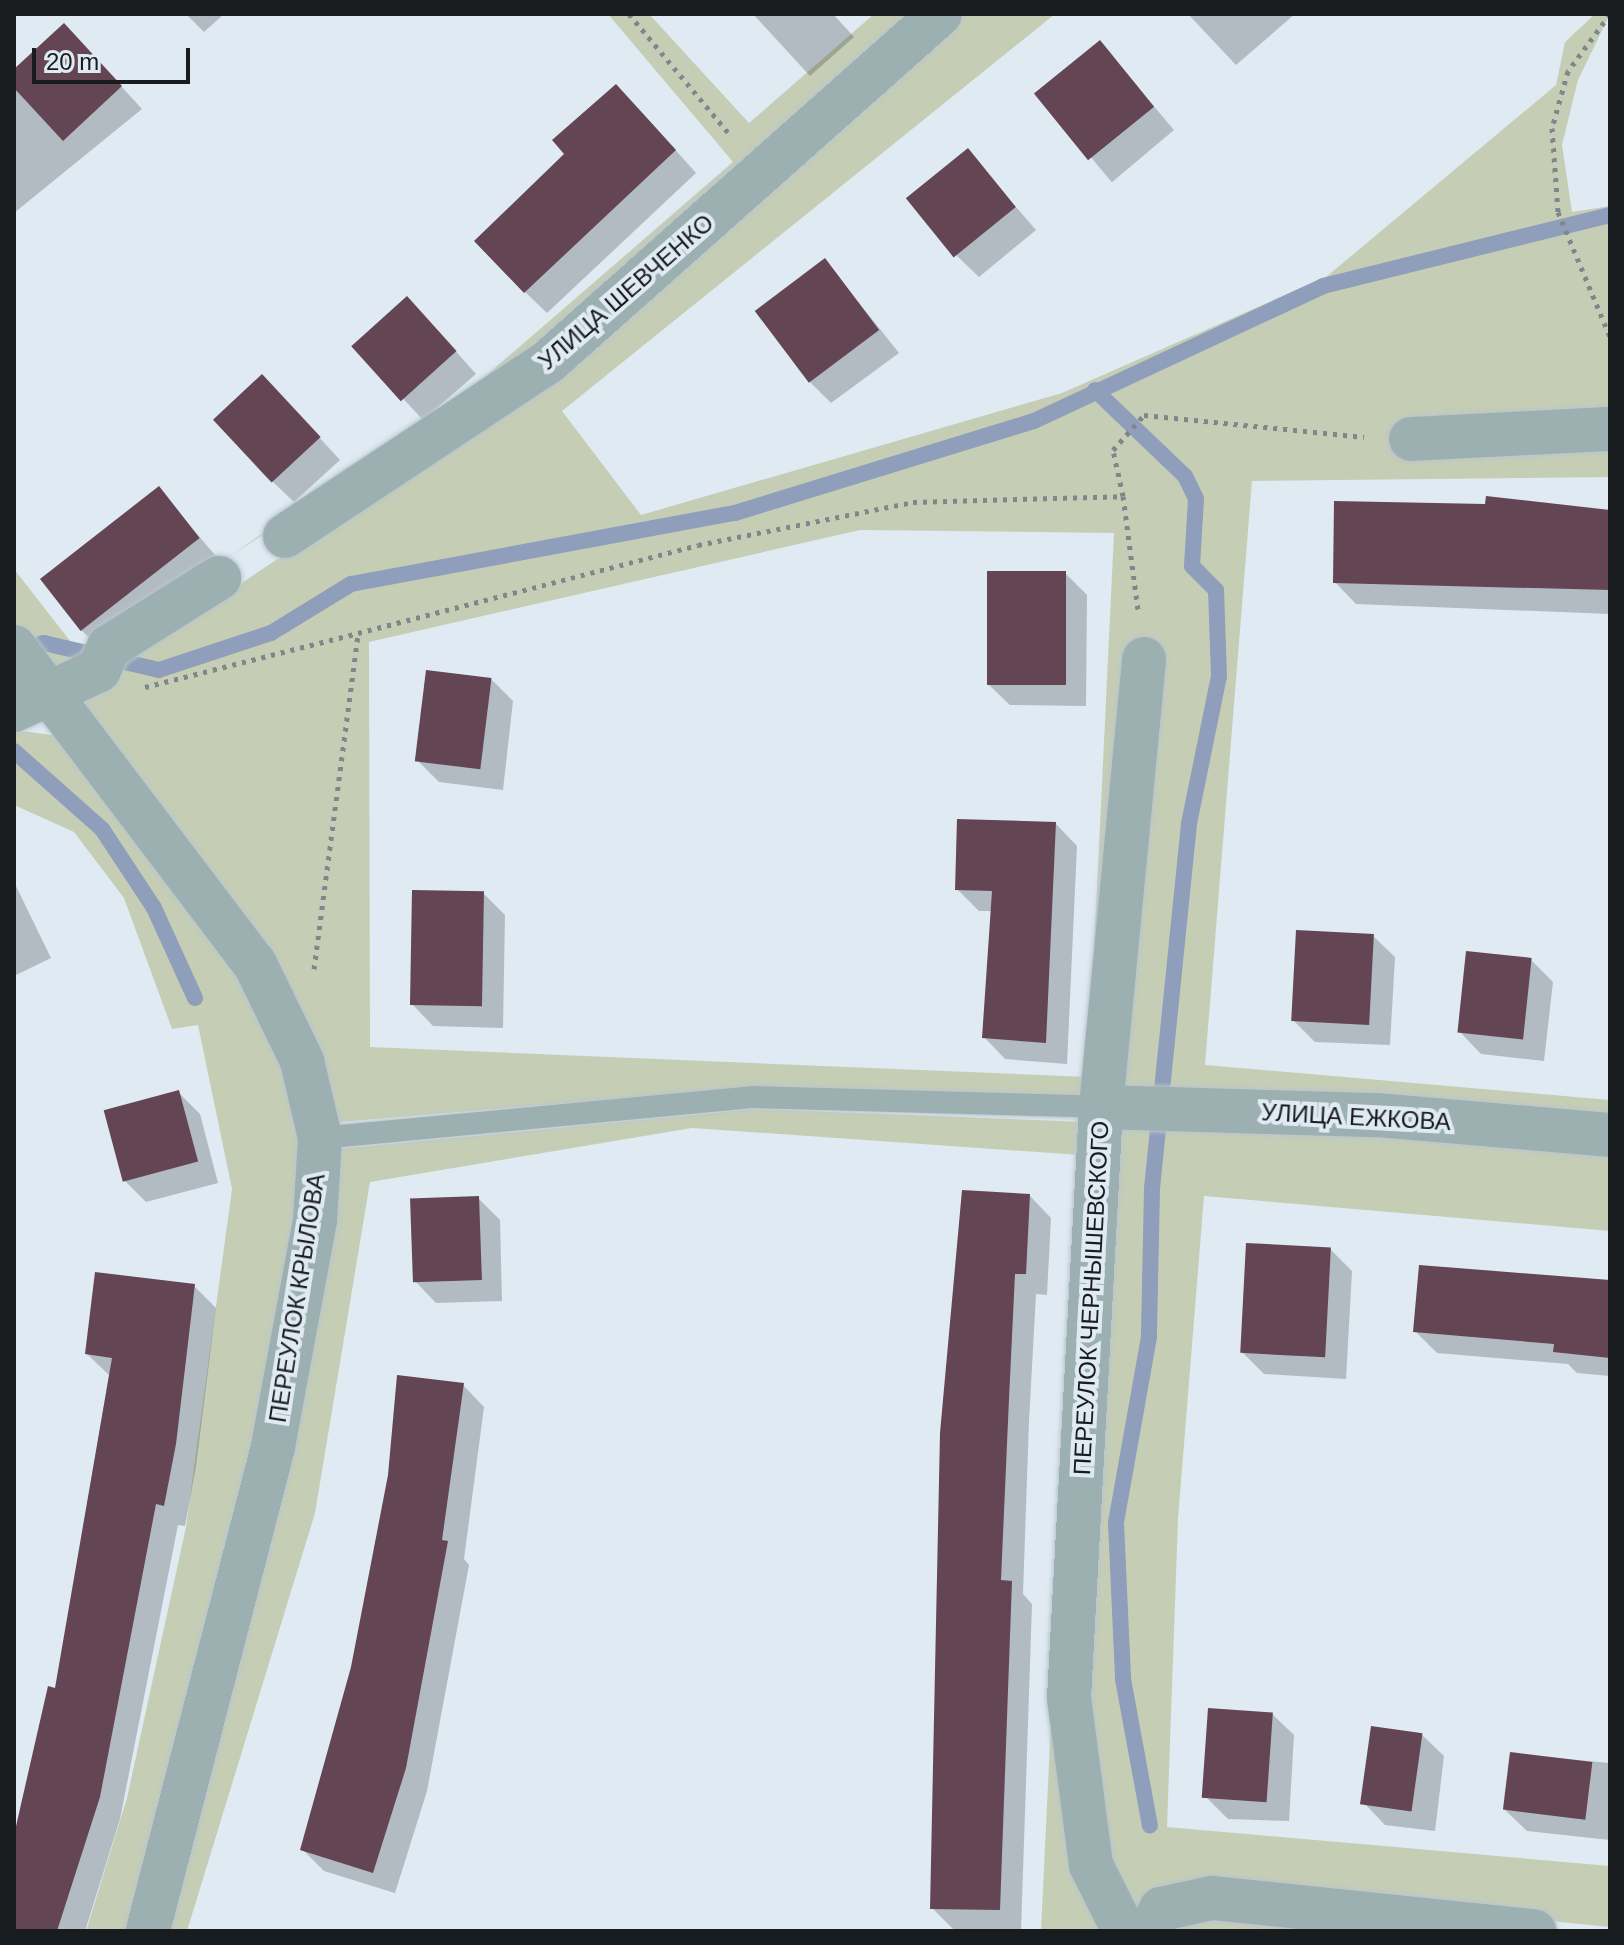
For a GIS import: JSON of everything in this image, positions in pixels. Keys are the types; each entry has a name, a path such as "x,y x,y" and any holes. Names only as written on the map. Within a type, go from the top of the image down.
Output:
{"street":[{"name":"УЛИЦА ШЕВЧЕНКО","path":"285,536 548,362 940,14"},
{"path":"1411,439 1610,429"},
{"path":"28,680 99,670 109,647 219,578"},
{"name":"ПЕРЕУЛОК ЧЕРНЫШЕВСКОГО","path":"1124,1931 1091,1865 1069,1698 1101,1107 1144,659"},
{"name":"ПЕРЕУЛОК КРЫЛОВА","path":"28,680 255,964 302,1061 320,1138 315,1220 273,1447 148,1931"},
{"name":"УЛИЦА ЕЖКОВА","path":"1101,1107 1377,1115 1610,1135"},
{"path":"1150,1931 1161,1909 1212,1898 1534,1931"}],"lane":[{"path":"320,1138 752,1097 1101,1107"}],"path":[{"path":"629,14 762,174"},
{"path":"1610,14 1568,71 1552,128 1558,212 1581,254 1610,337"},
{"path":"1144,659 1123,496 1113,450 1144,415 1281,434 1411,439"},
{"path":"129,688 358,633 698,545 913,502 1123,496"},
{"path":"313,982 358,633"}],"green space":[{"path":"608,14 649,14 749,123 874,14 921,14 535,355 229,557 487,375 733,162"},
{"path":"960,14 1055,14 562,411 641,515 1062,393 1326,277 1556,85 1565,42 1595,14 1610,14 1578,80 1562,145 1572,212 1610,206 1610,477 1252,481 1205,1065 1610,1100 1610,1124 1116,1096 1089,1056 1114,533 860,530 369,642 370,1047 1088,1077 1087,1096 749,1088 339,1122 321,1057 84,709 94,682 549,377"},
{"path":"14,569 74,646 98,648 51,671 14,626"},
{"path":"14,730 60,736 240,971 286,1064 306,1142 280,1334 131,1931 86,1931 127,1798 186,1527 232,1189 198,1025 172,1029 124,898 74,832 14,805"},
{"path":"754,1109 1086,1122 1081,1155 692,1128 370,1182 315,1513 187,1931 163,1931 338,1149"},
{"path":"1117,1115 1610,1148 1610,1231 1204,1196 1178,1519 1167,1827 1610,1866 1610,1927 1208,1886 1138,1930 1105,1864 1084,1697"},
{"path":"1052,1700 1109,1931 1041,1931"},
{"path":"1209,1914 1378,1931 1168,1931"}],"building":[{"path":"64,23 122,86 63,141 14,88 14,69"},
{"path":"1100,40 1154,107 1088,160 1034,93"},
{"path":"616,84 676,150 524,293 474,241 564,154 552,140"},
{"path":"968,148 1016,207 954,257 906,198"},
{"path":"825,258 879,330 809,383 755,311"},
{"path":"407,296 457,351 401,401 351,346"},
{"path":"262,374 321,437 272,483 213,420"},
{"path":"159,486 200,538 81,631 40,579"},
{"path":"1486,496 1610,510 1610,590 1333,583 1334,501 1485,504"},
{"path":"987,571 1066,571 1066,685 987,685"},
{"path":"426,670 492,678 480,769 415,761"},
{"path":"957,819 1056,822 1046,1043 982,1038 992,891 955,890"},
{"path":"412,890 484,891 482,1006 410,1005"},
{"path":"1296,930 1374,934 1369,1025 1291,1021"},
{"path":"1466,951 1532,958 1523,1039 1457,1033"},
{"path":"179,1090 198,1161 123,1182 104,1110"},
{"path":"962,1190 1030,1194 1026,1274 1015,1274 1001,1580 1012,1581 1000,1910 930,1909 940,1433"},
{"path":"479,1196 482,1280 413,1282 410,1198"},
{"path":"1246,1243 1331,1247 1325,1357 1240,1353"},
{"path":"1419,1265 1610,1280 1610,1358 1553,1352 1554,1344 1413,1332"},
{"path":"95,1272 195,1284 176,1444 164,1506 156,1504 100,1797 57,1931 14,1931 14,1835 48,1686 55,1688 112,1358 85,1354"},
{"path":"397,1375 464,1383 442,1540 448,1541 406,1768 373,1873 300,1850 351,1667 388,1475"},
{"path":"1208,1708 1273,1713 1267,1802 1202,1798"},
{"path":"1371,1726 1422,1733 1411,1811 1360,1804"},
{"path":"1510,1752 1592,1762 1585,1820 1503,1810"}],"waterway":[{"path":"19,651 44,643 159,670 271,633 351,584 735,513 1034,421 1323,286 1610,215"},
{"path":"1095,390 1185,476 1196,499 1192,566 1216,590 1219,676 1189,824 1152,1189 1149,1337 1116,1523 1123,1679 1150,1826"},
{"path":"14,751 102,829 154,908 195,998"}]}
